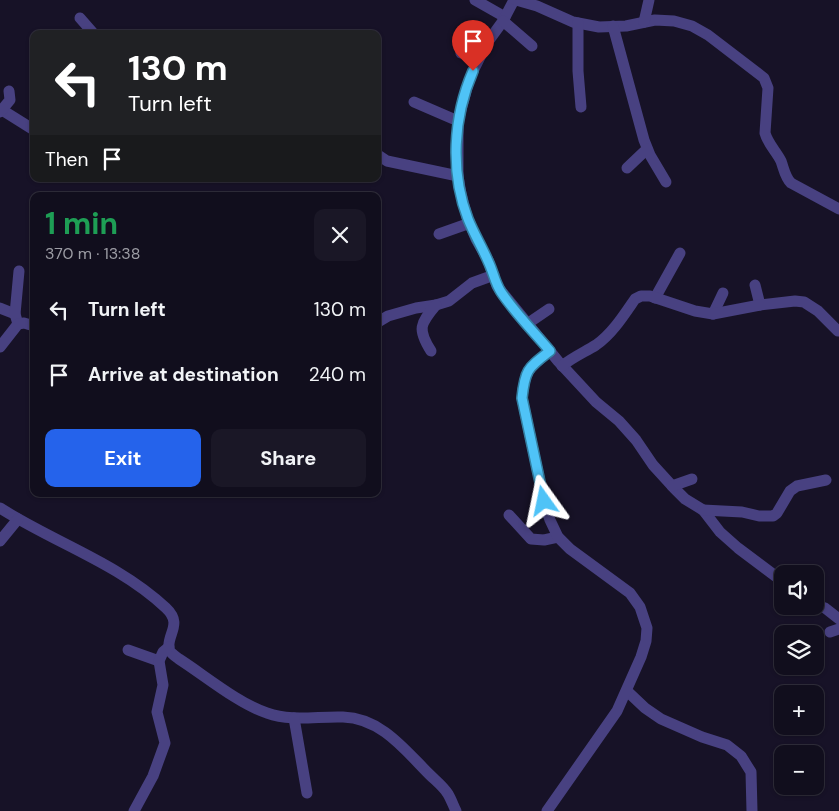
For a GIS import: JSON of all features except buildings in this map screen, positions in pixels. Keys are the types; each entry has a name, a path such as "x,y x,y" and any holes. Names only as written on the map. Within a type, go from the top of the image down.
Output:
{"street":[{"path":"476,0 504,19 532,46"},
{"path":"774,575 738,548 720,532 703,510 685,499 672,486 652,465 636,440 619,421 596,402 562,366 497,286 494,275 470,224 458,176 458,121 468,84 483,51 515,0 537,6 578,23 599,27 626,26 654,20 674,20 692,26 708,35 764,78 768,88 766,138 781,162 787,179 839,209"},
{"path":"644,22 649,0"},
{"path":"80,18 90,30"},
{"path":"578,23 580,107"},
{"path":"613,26 647,149 666,182"},
{"path":"461,53 463,46 466,44 483,51"},
{"path":"9,91 10,100 1,111 30,128"},
{"path":"414,102 458,121"},
{"path":"627,168 647,149"},
{"path":"381,158 386,162 458,176"},
{"path":"439,234 470,224"},
{"path":"656,298 680,253"},
{"path":"0,347 17,319 19,271"},
{"path":"381,320 388,316 416,308 449,301 472,283 494,275"},
{"path":"755,285 760,305"},
{"path":"714,314 723,292"},
{"path":"562,366 574,356 595,346 606,337 635,299 641,296 656,298 695,311 714,314 760,305 795,301 804,302 818,311 838,332"},
{"path":"431,351 423,338 422,327 424,320 436,305"},
{"path":"0,308 30,325"},
{"path":"527,324 549,309"},
{"path":"547,811 617,711 646,641 646,628 640,607 630,594 570,549 558,537 550,520 544,501 522,398 524,382 530,367 550,351"},
{"path":"672,486 692,479"},
{"path":"703,510 773,516 777,513 790,491 797,486 826,480"},
{"path":"0,508 108,565 167,609 174,622 174,630 169,647 163,652 159,661 163,685 157,712 165,743 153,776 134,811"},
{"path":"510,515 531,539 544,540 558,537"},
{"path":"0,541 18,519"},
{"path":"824,608 839,619"},
{"path":"169,647 178,659 250,706 267,714 294,718 345,716 373,725 388,734 419,762 449,795 456,811"},
{"path":"128,650 159,661"},
{"path":"626,691 661,719 702,737 727,745 741,756 749,766 752,777 752,811"},
{"path":"294,718 307,793"}],"route":[{"path":"473,71 458,121 456,143 458,176 467,217 476,239 488,260 497,286 550,351 530,367 524,382 522,398 544,501"}]}
